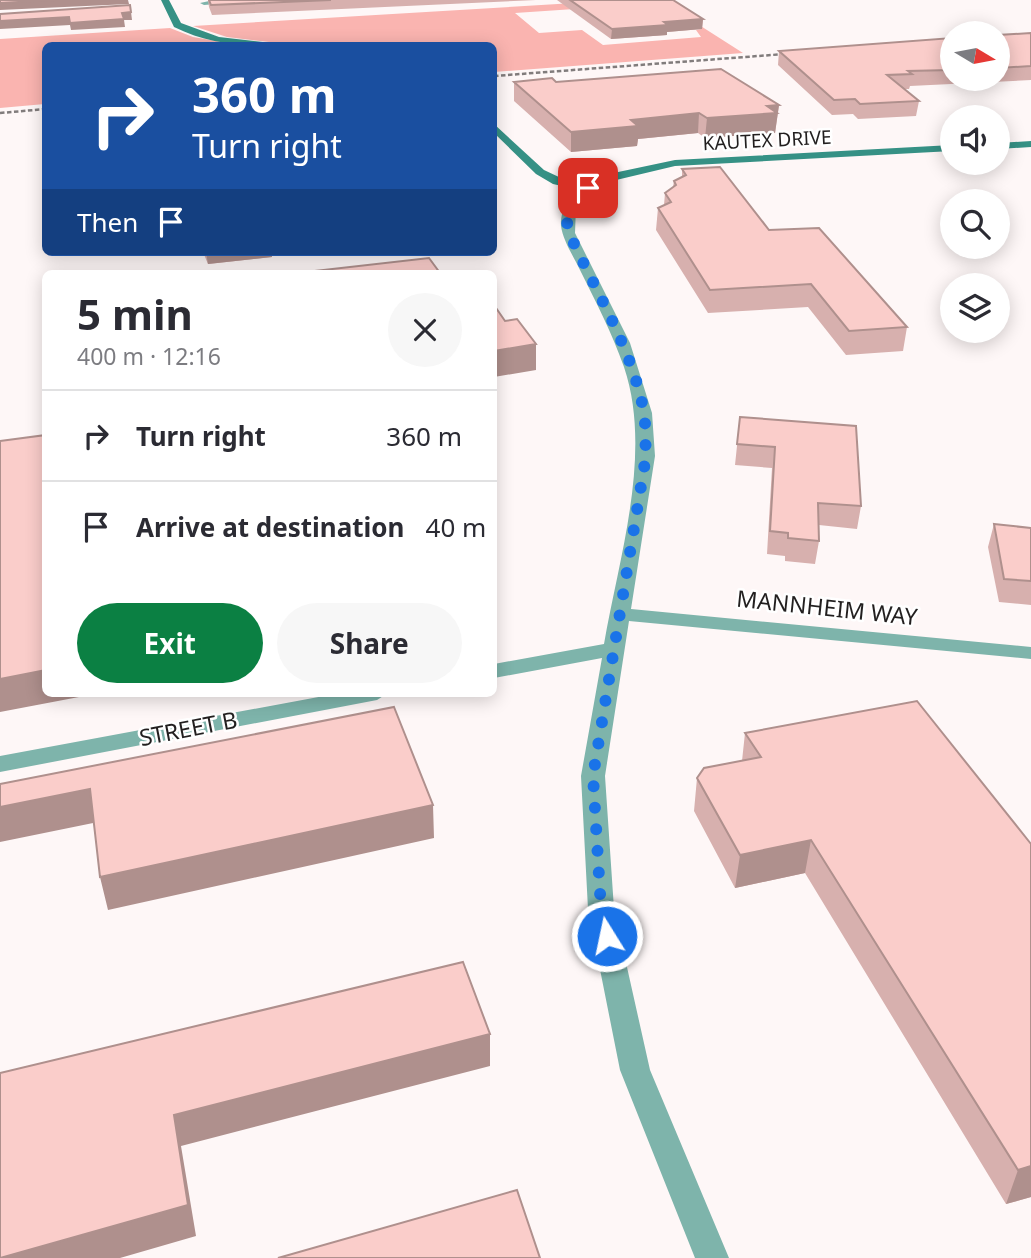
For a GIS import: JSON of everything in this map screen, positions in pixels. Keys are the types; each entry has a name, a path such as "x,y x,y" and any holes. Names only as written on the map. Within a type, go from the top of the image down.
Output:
{"street":[{"path":"166,0 177,25 199,35 239,42"},
{"path":"204,3 261,0"},
{"path":"497,130 540,172 557,181 588,188"},
{"path":"1010,145 1031,144"},
{"name":"KAUTEX DRIVE","path":"588,188 608,178 675,163 940,149"},
{"path":"588,188 571,201 565,218 612,324 644,413 646,456 593,776 601,909 635,1070 712,1258"},
{"name":"MANNHEIM WAY","path":"619,614 1031,653"},
{"path":"497,670 613,649"},
{"name":"STREET B","path":"0,764 356,697"}],"shaded area":[{"path":"624,0 619,6 515,13 539,33 582,30 603,45 701,37 696,30 701,29 660,0 743,53 497,72 497,42 269,42 227,37 193,26"},
{"path":"170,28 193,37 222,42 42,42 42,104 0,108 0,39"}],"building":[{"path":"0,0 55,0 0,3"},
{"path":"209,0 331,0 211,5"},
{"path":"570,0 673,0 703,19 664,22 668,25 612,29"},
{"path":"130,5 131,12 122,13 124,19 70,23 69,17 0,21 0,14"},
{"path":"1031,33 1031,66 1010,67 1010,34"},
{"path":"940,39 940,70 908,71 912,74 887,75 919,101 860,104 855,99 834,100 779,51"},
{"path":"721,69 779,105 767,106 777,113 707,118 699,113 631,120 638,126 571,132 514,82 552,78 556,82"},
{"path":"720,167 769,230 819,228 907,327 849,331 811,284 710,290 658,208 671,202 665,193 676,185 674,181 686,175 682,169"},
{"path":"429,258 438,270 323,270"},
{"path":"497,309 505,321 517,319 536,344 497,350"},
{"path":"740,417 856,426 861,506 818,503 819,541 788,538 788,533 770,531 775,447 737,444"},
{"path":"42,436 42,671 0,679 0,441"},
{"path":"994,524 1031,528 1031,581 1004,579"},
{"path":"917,701 1031,844 1031,1166 1018,1170 811,840 740,855 697,778 704,768 761,757 745,733"},
{"path":"394,707 433,805 100,877 90,789 0,807 0,784"},
{"path":"463,962 490,1034 174,1115 188,1205 0,1258 0,1073"},
{"path":"517,1190 540,1258 278,1258"}],"railway":[{"path":"497,76 798,53"},
{"path":"0,113 42,109"}],"route":[{"path":"588,188 571,201 565,218 569,233 634,378 644,413 646,456 593,776 601,909 607,936"}]}
